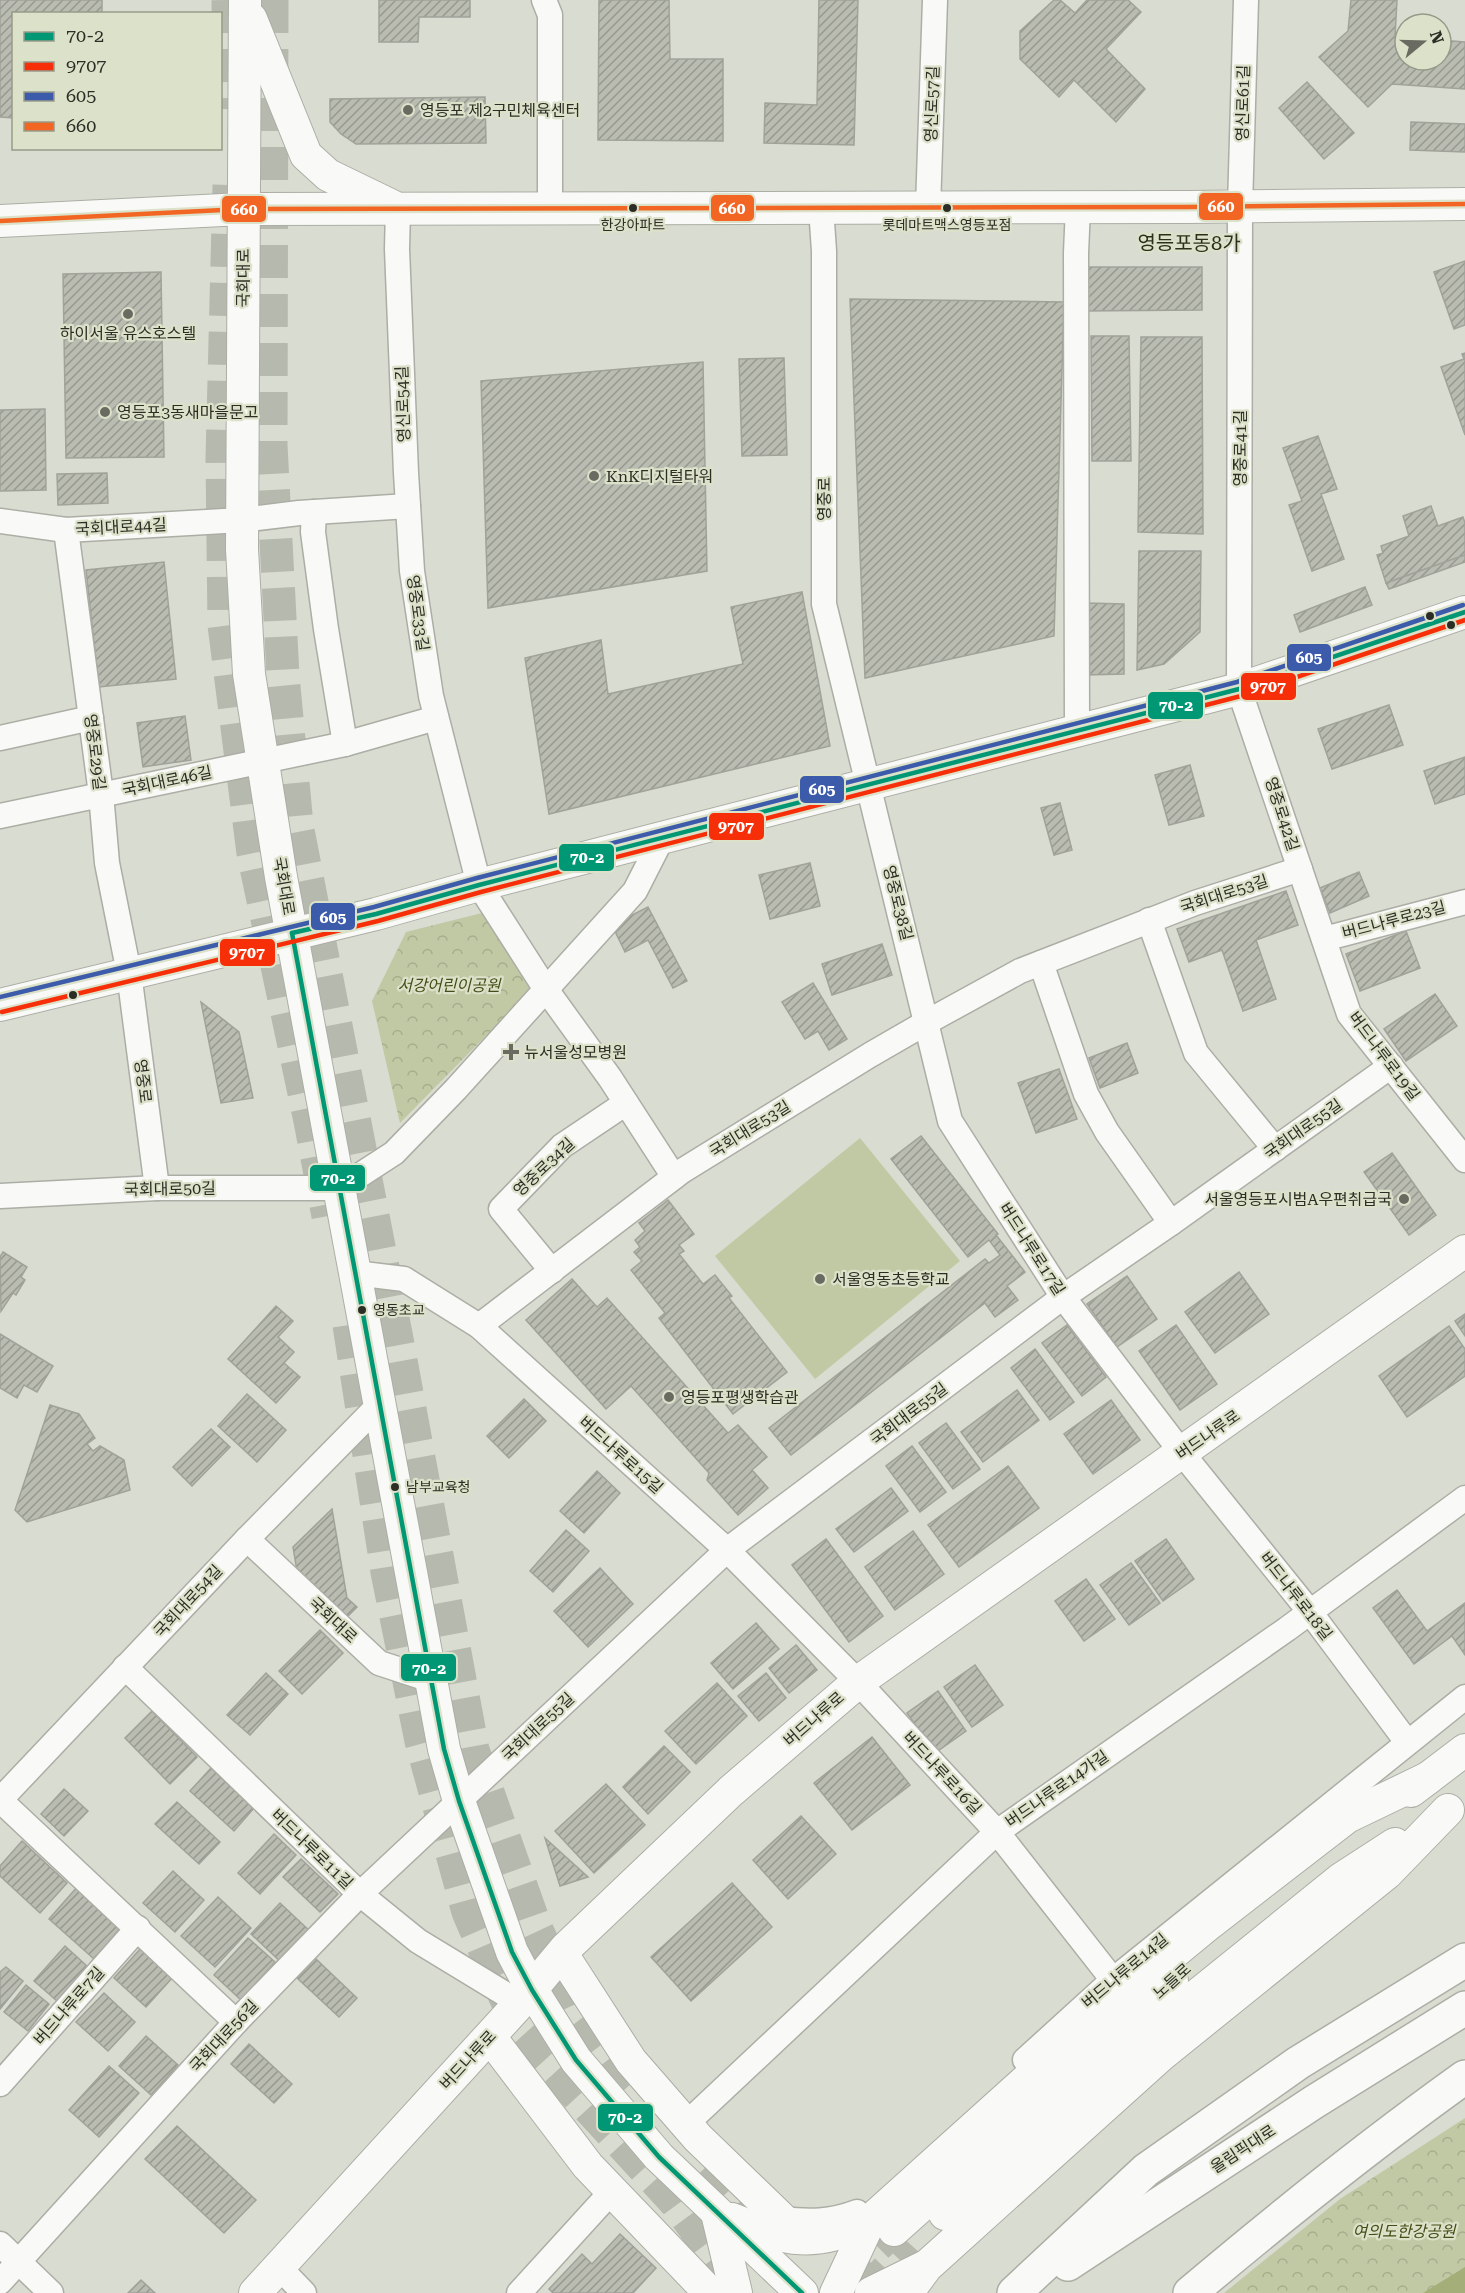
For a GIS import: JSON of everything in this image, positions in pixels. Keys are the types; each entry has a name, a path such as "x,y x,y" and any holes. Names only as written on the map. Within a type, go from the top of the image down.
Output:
{"highway":[{"path":"1014,2293 1146,2170 1298,2063 1465,1960"},
{"name":"올림픽대로","path":"1024,2293 1314,2102 1465,2008"},
{"path":"1190,2293 1288,2210 1388,2132 1465,2077"}],"main road":[{"path":"245,3 306,155 328,175 398,209"},
{"name":"국회대로","path":"245,3 242,549 249,674 281,877 444,1749 459,1801 526,1996 576,2060 659,2157 801,2293"},
{"path":"0,221 243,209 1240,207 1465,204"},
{"path":"0,1005 376,914 479,885 1239,689 1465,612"},
{"name":"버드나루로","path":"255,2293 490,2037 562,1954 731,1791 858,1682 1465,1251"},
{"name":"노들로","path":"900,2240 1198,1957 1465,1750"},
{"name":"노들로","path":"900,2240 1341,1880 1457,1804"},
{"path":"562,1954 631,2061 686,2125 784,2224"},
{"path":"490,2037 588,2166 710,2293"},
{"path":"717,2213 766,2233 808,2240 845,2233 900,2240"},
{"path":"717,2213 736,2293"},
{"path":"836,2293 900,2240"},
{"path":"871,2293 900,2240"},
{"path":"900,2240 908,2293"}],"street":[{"name":"영신로57길","path":"928,207 935,0"},
{"name":"영신로61길","path":"1240,207 1246,0"},
{"path":"547,8 550,208"},
{"path":"1077,731 1076,254 1078,207"},
{"name":"영중로41길","path":"1239,689 1240,207"},
{"name":"영중로","path":"821,208 824,251 824,604 869,784"},
{"name":"영신로54길","path":"398,209 398,273 408,506"},
{"path":"242,520 314,512 408,506"},
{"name":"영중로33길","path":"408,506 412,572 431,696 479,885"},
{"path":"314,512 313,532 324,618 345,744"},
{"name":"국회대로44길","path":"0,521 66,530 242,520"},
{"name":"영중로29길","path":"66,530 101,794 107,863 129,973"},
{"name":"영중로42길","path":"1239,689 1324,939"},
{"path":"0,738 91,718"},
{"path":"264,761 345,744 436,718"},
{"name":"국회대로46길","path":"0,816 264,761"},
{"name":"영중로38길","path":"869,784 927,1022"},
{"path":"340,1188 394,1153 456,1089 635,891 662,838"},
{"name":"국회대로53길","path":"479,1326 674,1178 870,1055 927,1022 1020,971 1194,903 1300,869"},
{"path":"479,885 545,988 626,1103 674,1178"},
{"name":"버드나루로23길","path":"1324,939 1465,902"},
{"path":"1149,920 1196,1053 1275,1149"},
{"name":"버드나루로19길","path":"1324,939 1349,1014 1465,1160"},
{"path":"1041,963 1086,1094 1107,1132 1171,1223"},
{"name":"영중로","path":"129,973 157,1188"},
{"name":"버드나루로17길","path":"927,1022 950,1121 1063,1297 1182,1453"},
{"name":"국회대로55길","path":"459,1801 727,1550 1063,1297 1391,1066"},
{"name":"영중로34길","path":"552,1271 501,1209 562,1146 626,1103"},
{"name":"국회대로50길","path":"0,1196 157,1188 340,1188"},
{"name":"버드나루로15길","path":"355,1273 404,1280 479,1326 727,1550 858,1682"},
{"name":"국회대로54길","path":"236,2022 0,1800 247,1539 380,1404"},
{"name":"버드나루로18길","path":"1182,1453 1310,1612 1407,1742"},
{"name":"버드나루로14가길","path":"686,2125 997,1832 1310,1612 1465,1497"},
{"name":"국회대로","path":"247,1539 379,1663 431,1680"},
{"name":"버드나루로11길","path":"125,1668 360,1894 418,1941 526,1996"},
{"name":"버드나루로16길","path":"858,1682 997,1832 1113,1980"},
{"name":"버드나루로14길","path":"784,2224 835,2219 856,2212 870,2203 1113,1980 1465,1697"},
{"name":"국회대로56길","path":"0,2282 236,2022 360,1894 459,1801"},
{"name":"버드나루로7길","path":"0,2084 138,1928"},
{"path":"519,2293 612,2191"},
{"path":"0,2244 51,2293"},
{"path":"279,2267 304,2293"}],"green space":[{"name":"서강어린이공원","path":"486,912 534,987 400,1123 372,1001 406,932"},
{"path":"860,1138 960,1261 815,1379 715,1256"},
{"name":"여의도한강공원","path":"1465,2118 1465,2293 1224,2293 1340,2199"}],"shaded area":[{"path":"1465,2267 1465,2293 1423,2293"}],"building":[{"path":"0,0 102,0 102,12 12,12 12,118 0,117"},
{"path":"379,0 470,0 470,17 419,17 418,42 379,42"},
{"path":"599,0 669,0 670,59 723,59 723,141 598,140"},
{"path":"819,0 858,0 854,145 764,143 765,103 817,105"},
{"path":"1054,0 1060,0 1075,13 1087,0 1128,0 1141,12 1106,49 1145,89 1116,122 1074,80 1059,97 1020,59 1020,31"},
{"path":"1351,0 1397,0 1396,12 1393,12 1393,72 1453,72 1453,41 1465,42 1465,89 1392,84 1368,107 1319,57 1348,31"},
{"path":"1307,82 1354,133 1324,159 1279,108"},
{"name":"영등포 제2구민체육센터","path":"485,97 486,143 356,144 341,134 330,122 330,99"},
{"path":"1411,122 1465,124 1465,152 1410,150"},
{"path":"1465,261 1465,325 1454,329 1434,272"},
{"path":"1085,267 1202,267 1202,310 1083,311"},
{"path":"161,272 164,457 66,458 63,274"},
{"path":"850,299 1064,302 1054,636 865,678"},
{"path":"1091,336 1129,336 1131,461 1092,461"},
{"path":"1141,337 1202,337 1203,534 1138,532"},
{"path":"1465,353 1465,435 1441,367 1464,359 1462,354"},
{"path":"784,358 787,455 742,456 739,359"},
{"name":"KnK디지털타워","path":"703,362 707,571 488,608 481,381"},
{"path":"45,409 46,490 0,491 0,410"},
{"path":"1318,436 1337,489 1321,494 1344,559 1312,571 1289,505 1302,501 1283,448"},
{"path":"107,473 108,503 58,505 57,474"},
{"path":"1431,506 1438,526 1463,517 1465,555 1386,583 1377,555 1383,553 1381,546 1409,536 1403,516"},
{"path":"1139,551 1201,551 1200,632 1164,664 1137,670"},
{"path":"1465,555 1465,562 1389,589 1386,583"},
{"path":"164,562 176,679 99,687 86,570"},
{"path":"1365,587 1372,605 1300,632 1294,615"},
{"path":"802,592 830,746 549,814 525,658 601,640 608,694 743,664 731,607"},
{"path":"1086,603 1124,604 1124,674 1085,675"},
{"path":"1389,705 1403,745 1332,769 1318,729"},
{"path":"185,716 191,760 143,767 137,723"},
{"path":"1465,757 1465,794 1435,804 1424,771"},
{"path":"1190,765 1204,816 1169,825 1155,775"},
{"path":"1060,803 1072,850 1054,855 1041,808"},
{"path":"810,863 820,906 770,919 759,875"},
{"path":"1359,872 1369,896 1330,913 1320,888"},
{"path":"1286,891 1298,925 1256,940 1276,999 1243,1011 1222,950 1189,962 1177,929"},
{"path":"648,907 687,981 673,988 648,940 625,952 612,925"},
{"path":"1406,931 1420,968 1360,991 1346,954"},
{"path":"882,944 892,975 832,995 822,964"},
{"path":"813,983 847,1039 829,1050 818,1031 805,1039 782,1002"},
{"path":"1435,994 1457,1026 1406,1061 1384,1029"},
{"path":"201,1002 239,1032 253,1098 221,1103"},
{"path":"1127,1043 1138,1073 1100,1088 1089,1058"},
{"path":"1059,1069 1077,1119 1036,1133 1018,1083"},
{"path":"921,1136 1025,1272 1007,1286 1018,1300 995,1317 985,1303 791,1455 769,1428 985,1259 989,1263 1000,1255 989,1240 968,1257 891,1159"},
{"path":"1392,1153 1436,1215 1409,1235 1364,1172"},
{"path":"668,1200 694,1234 679,1245 684,1251 679,1254 703,1284 715,1275 732,1296 729,1298 787,1372 733,1414 659,1318 665,1313 631,1270 642,1261 634,1252 640,1247 635,1240 645,1231 639,1223"},
{"path":"3,1252 27,1267 21,1277 25,1280 16,1295 13,1293 1,1311 0,1257"},
{"path":"1239,1272 1269,1314 1215,1353 1185,1312"},
{"path":"1127,1276 1157,1319 1117,1347 1087,1304"},
{"name":"영등포평생학습관","path":"572,1279 597,1307 607,1298 728,1433 738,1425 767,1457 752,1470 768,1488 738,1515 707,1480 709,1473 631,1386 606,1409 526,1320"},
{"path":"276,1306 293,1321 278,1337 294,1352 284,1363 300,1377 276,1403 228,1359"},
{"path":"1465,1314 1465,1336 1455,1321"},
{"path":"1067,1325 1106,1377 1082,1396 1042,1343"},
{"path":"1176,1325 1217,1384 1180,1410 1139,1351"},
{"path":"1449,1326 1465,1349 1465,1376 1407,1417 1379,1376"},
{"path":"0,1334 53,1366 37,1392 24,1385 17,1398 0,1388"},
{"path":"1035,1349 1074,1402 1050,1420 1011,1368"},
{"path":"1017,1390 1039,1420 983,1462 961,1432"},
{"path":"247,1394 286,1430 257,1462 218,1426"},
{"path":"524,1399 546,1421 509,1458 487,1436"},
{"path":"1111,1400 1140,1440 1093,1474 1064,1434"},
{"path":"50,1405 79,1414 95,1438 87,1444 93,1451 100,1446 124,1460 130,1490 27,1522 15,1510"},
{"path":"946,1423 980,1469 953,1489 919,1443"},
{"path":"211,1429 230,1447 192,1486 173,1467"},
{"path":"912,1446 946,1492 920,1512 886,1466"},
{"path":"1008,1466 1039,1508 959,1567 928,1525"},
{"path":"597,1471 620,1493 584,1533 560,1511"},
{"path":"891,1488 908,1511 854,1552 836,1529"},
{"path":"332,1509 347,1598 357,1607 344,1620 298,1577 293,1547"},
{"path":"566,1530 589,1551 553,1592 530,1571"},
{"path":"913,1531 944,1574 895,1610 865,1567"},
{"path":"826,1539 883,1616 849,1642 792,1565"},
{"path":"1166,1539 1194,1579 1163,1601 1135,1561"},
{"path":"1131,1563 1160,1603 1129,1625 1100,1585"},
{"path":"600,1568 633,1604 588,1647 554,1611"},
{"path":"1086,1579 1115,1619 1084,1641 1055,1601"},
{"path":"1397,1590 1427,1631 1465,1603 1465,1655 1452,1636 1414,1664 1373,1608"},
{"path":"756,1623 779,1649 733,1689 711,1663"},
{"path":"320,1630 343,1653 302,1694 279,1671"},
{"path":"796,1645 817,1670 789,1693 769,1668"},
{"path":"975,1665 1003,1705 972,1727 944,1687"},
{"path":"266,1673 288,1694 250,1735 227,1715"},
{"path":"766,1673 786,1698 759,1721 738,1696"},
{"path":"717,1683 747,1716 696,1764 665,1731"},
{"path":"938,1691 966,1731 935,1753 907,1713"},
{"path":"152,1711 197,1757 170,1784 125,1738"},
{"path":"872,1737 910,1785 852,1830 814,1783"},
{"path":"664,1746 690,1772 648,1814 623,1787"},
{"path":"211,1768 254,1808 234,1831 190,1791"},
{"path":"606,1784 645,1825 594,1873 555,1831"},
{"path":"64,1789 88,1811 64,1836 41,1814"},
{"path":"177,1802 220,1842 199,1864 155,1824"},
{"path":"801,1816 836,1854 788,1899 753,1860"},
{"path":"274,1834 296,1855 260,1894 238,1873"},
{"path":"545,1838 588,1877 560,1886"},
{"path":"22,1841 67,1883 40,1913 0,1876 0,1866"},
{"path":"301,1859 338,1894 320,1912 283,1877"},
{"path":"173,1871 204,1900 175,1932 143,1903"},
{"path":"732,1883 772,1927 691,2001 651,1957"},
{"path":"78,1886 123,1925 94,1959 49,1919"},
{"path":"218,1897 251,1928 215,1967 181,1936"},
{"path":"280,1903 314,1935 285,1966 251,1934"},
{"path":"248,1938 275,1962 241,2000 214,1975"},
{"path":"65,1946 87,1966 57,2001 34,1981"},
{"path":"141,1948 173,1977 146,2007 114,1978"},
{"path":"315,1958 357,1998 339,2017 297,1978"},
{"path":"6,1967 23,1981 0,2009 0,1972"},
{"path":"26,1985 49,2004 28,2031 4,2012"},
{"path":"104,1993 135,2022 108,2051 76,2022"},
{"path":"146,2036 178,2065 151,2095 119,2066"},
{"path":"249,2044 292,2084 274,2103 231,2064"},
{"path":"109,2066 139,2093 99,2137 69,2110"},
{"path":"177,2126 256,2200 224,2233 145,2159"},
{"path":"620,2234 656,2268 633,2293 553,2293 549,2289 582,2254 592,2264"},
{"path":"141,2280 155,2293 128,2293"}],"tunnel":[{"path":"228,0 229,109"},
{"path":"272,0 271,445 283,676 297,825 397,1339 473,1750 536,1928 578,2017 624,2077 641,2095"},
{"path":"229,185 222,458 224,625 253,853 328,1216"},
{"path":"349,1325 387,1572 421,1741 468,1912 522,2036 676,2203 723,2267 728,2287"},
{"path":"708,2165 732,2190 765,2244"},
{"path":"843,2280 894,2230"},
{"path":"865,2293 910,2244"}],"transit line":[{"name":"660","path":"0,221 243,209 1188,207 1465,204"},
{"name":"605","path":"0,997 374,907 477,878 1237,682 1463,605"},
{"name":"70-2","path":"292,933 376,914 479,885 1239,689 1465,612"},
{"name":"9707","path":"2,1012 378,921 481,892 1241,696 1465,620"},
{"name":"70-2","path":"292,933 444,1749 459,1801 512,1952 532,1990 576,2060 659,2157 802,2293"}],"place":[{"name":"영등포 제2구민체육센터","path":"408,110"},
{"name":"한강아파트","path":"633,208"},
{"name":"롯데마트맥스영등포점","path":"947,208"},
{"name":"하이서울 유스호스텔","path":"128,314"},
{"name":"영등포3동새마을문고","path":"105,412"},
{"name":"KnK디지털타워","path":"594,476"},
{"name":"뉴서울성모병원","path":"511,1052"},
{"name":"서울영등포시범A우편취급국","path":"1404,1199"},
{"name":"서울영동초등학교","path":"820,1279"},
{"name":"영동초교","path":"362,1310"},
{"name":"영등포평생학습관","path":"669,1397"},
{"name":"남부교육청","path":"395,1487"}],"district":[{"name":"영등포동8가","path":"1189,243"}]}
